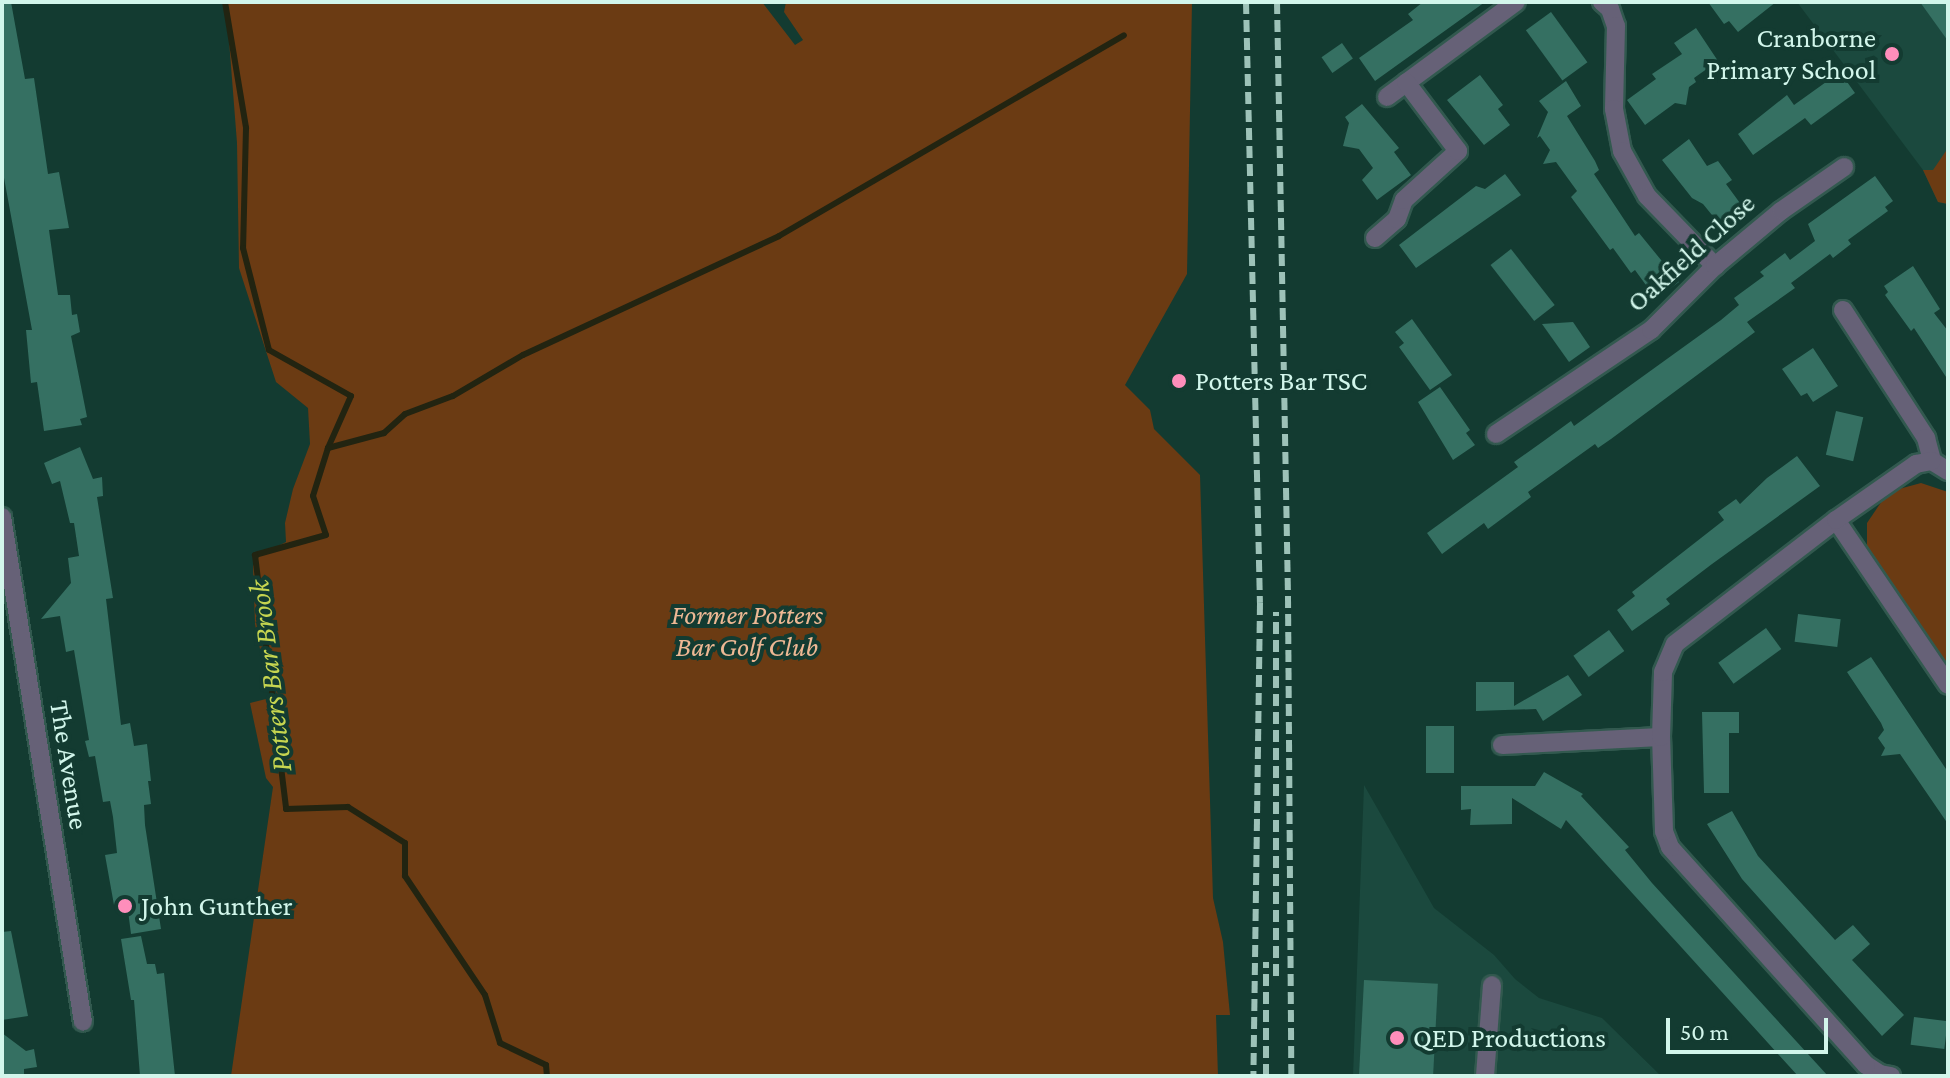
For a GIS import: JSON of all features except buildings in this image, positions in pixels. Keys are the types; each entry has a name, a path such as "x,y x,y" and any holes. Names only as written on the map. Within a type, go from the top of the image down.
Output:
{"street":[{"path":"1387,97 1516,2"},
{"path":"1610,4 1616,26 1614,109 1622,151 1647,196 1715,266"},
{"path":"1375,238 1397,219 1404,200 1458,151 1406,82"},
{"name":"Oakfield Close","path":"1496,434 1651,330 1715,266 1781,211 1844,167"},
{"path":"1843,310 1926,438 1940,466"},
{"path":"1891,1076 1880,1074 1866,1065 1670,847 1664,831 1661,737 1663,672 1675,644 1836,520 1916,464 1940,466"},
{"path":"1836,520 1948,685"},
{"name":"The Avenue","path":"3,524 83,1022"},
{"path":"1502,745 1661,737"},
{"path":"1485,1076 1492,985"}],"shaded area":[{"name":"Cranborne Primary School","path":"1797,2 1948,2 1948,204 1938,202 1923,170"},
{"path":"1364,785 1434,908 1494,955 1515,979 1539,998 1602,1018 1661,1076 1353,1076"}],"green space":[{"name":"Former Potters Bar Golf Club","path":"226,2 762,2 795,45 803,40 784,12 786,2 1192,2 1187,274 1125,385 1150,410 1154,429 1200,475 1213,898 1223,942 1230,1015 1216,1015 1218,1076 231,1076 273,787 266,778 250,703 278,696 262,659 255,624 253,566 260,555 286,542 285,523 293,489 310,444 308,408 276,382 239,268 237,143"},
{"path":"1948,148 1948,204 1938,202 1923,170 1933,170"},
{"path":"1921,483 1948,492 1948,675 1867,550 1867,523 1888,492"}],"waterway":[{"name":"Potters Bar Brook","path":"225,2 246,128 243,248 269,350 351,396 328,448 313,496 326,535 255,555 286,809 348,807 405,843 405,876 485,995 500,1043 546,1065 547,1076"},
{"path":"328,448 384,433 405,414 453,396 523,355 779,236 1124,35"}],"railway":[{"path":"1246,2 1260,603 1253,1076"},
{"path":"1277,2 1288,596 1291,1076"},
{"path":"1276,612 1276,976"},
{"path":"1266,962 1266,1076"}],"place":[{"name":"Cranborne Primary School","path":"1892,54"},
{"name":"Potters Bar TSC","path":"1179,381"},
{"name":"John Gunther","path":"125,906"},
{"name":"QED Productions","path":"1397,1038"}]}
